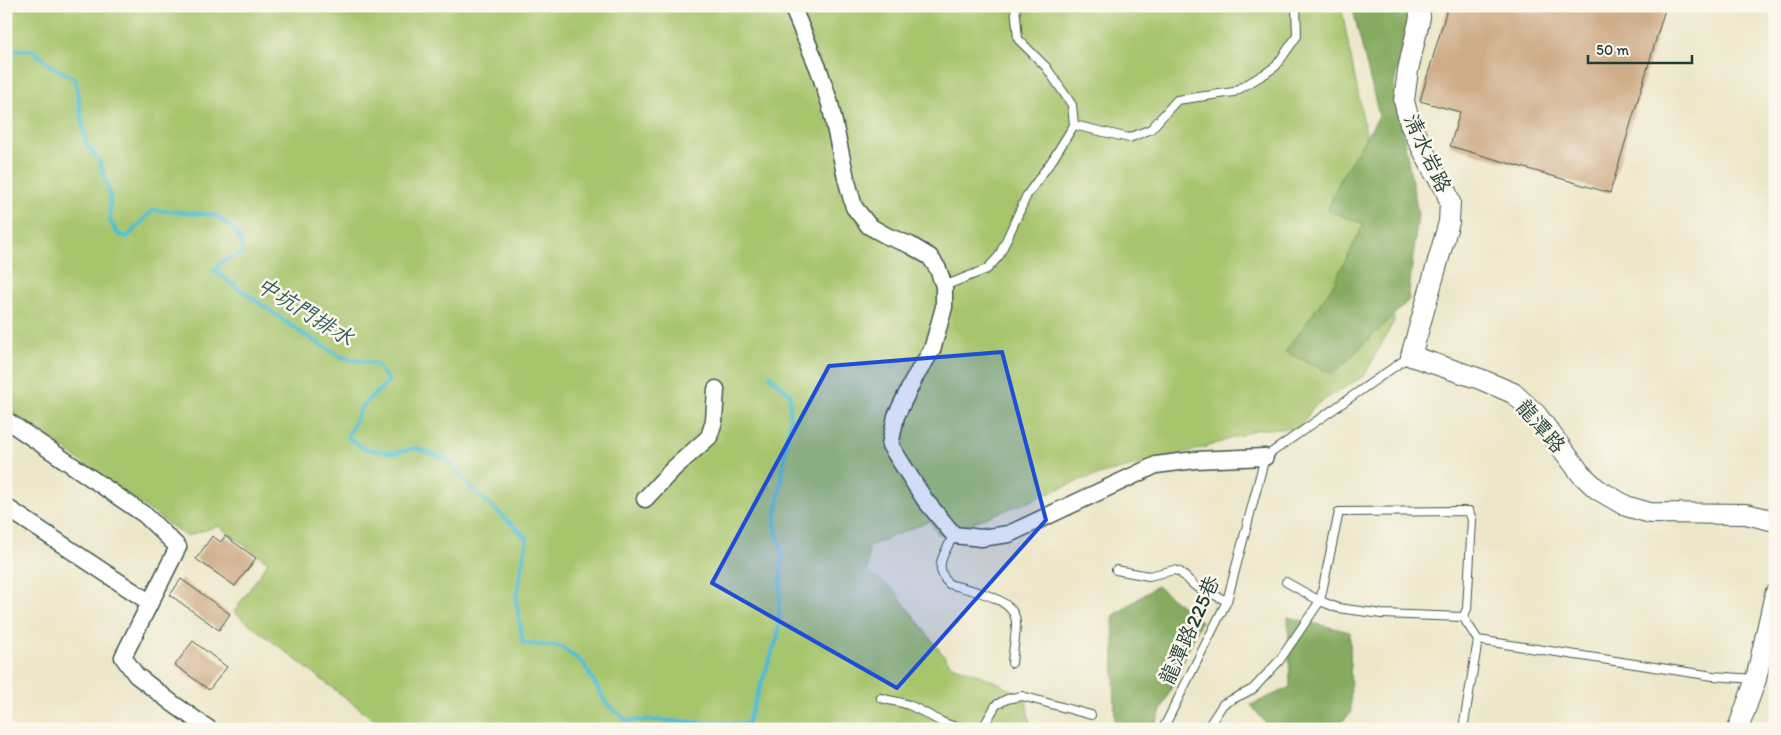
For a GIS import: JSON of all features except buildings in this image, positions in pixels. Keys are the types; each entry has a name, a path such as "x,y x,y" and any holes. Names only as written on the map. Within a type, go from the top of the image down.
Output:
{"street":[{"path":"792,6 819,70 854,207 869,226 886,236 910,244 930,257 938,269 944,286 944,307 932,350 915,377 896,416 890,445 925,500 954,535 982,538 1009,534 1156,465 1195,460 1265,457"},
{"name":"清水岩路","path":"1411,356 1449,222 1450,202 1444,186 1434,172 1410,124 1404,101 1408,70 1420,17 1420,6"},
{"name":"龍潭路","path":"1411,356 1480,379 1513,393 1536,414 1581,474 1597,488 1626,506 1650,513 1746,514 1775,521"},
{"path":"645,499 674,468 709,437 714,421 716,389"},
{"path":"6,420 145,515 178,547 123,657 136,675 209,729"},
{"path":"6,507 149,602"},
{"path":"1738,729 1756,679 1775,594"}],"lane":[{"path":"944,286 988,269 999,256 1011,226 1027,195 1053,159 1074,125 1072,105 1046,67 1018,39 1015,6"},
{"path":"1074,125 1129,138 1151,129 1177,100 1234,92 1276,66 1297,36 1296,6"},
{"path":"1265,457 1411,356"},
{"name":"龍潭路225巷","path":"1164,729 1226,601 1265,457"},
{"path":"1207,729 1223,704 1253,689 1279,661 1320,601 1339,512 1470,511 1472,520 1467,609 1463,617"},
{"path":"954,535 941,560 941,572 944,579 950,584 996,598 1008,607 1014,615 1016,622 1012,663"},
{"path":"1116,570 1149,576 1174,570 1180,572 1195,586 1226,601"},
{"path":"1286,582 1320,601 1338,608 1382,614 1463,617"},
{"path":"1463,617 1478,640 1463,729"},
{"path":"1478,640 1713,676 1756,679"},
{"path":"982,729 996,705 1007,699 1022,696 1091,715"},
{"path":"881,698 910,706 935,720 966,729"}],"highlighted area":[{"path":"1002,352 1046,520 897,688 712,583 829,366"}],"green space":[{"path":"6,6 1341,6 1386,237 1394,321 1364,376 1314,406 1299,429 1259,429 1203,448 1083,479 1028,502 939,535 930,521 868,546 868,573 893,589 950,664 1001,684 1026,701 1031,729 386,729 234,612 268,562 218,526 186,536 6,408"},
{"path":"1352,6 1412,6 1394,84 1418,214 1408,301 1333,374 1285,352 1332,287 1364,224 1327,210 1342,176 1379,116"},
{"path":"1157,586 1201,621 1153,729 1115,729 1113,616"},
{"path":"1288,617 1350,632 1351,712 1336,729 1270,729 1251,705 1290,687"}],"waterway":[{"name":"中坑門排水","path":"6,51 33,50 51,66 75,79 86,144 100,162 110,196 110,221 118,234 127,237 153,210 215,215 233,229 242,242 242,253 222,262 214,271 300,332 341,357 376,364 389,381 361,407 348,437 365,449 395,453 415,448 447,459 471,488 527,538 516,600 523,643 561,647 584,664 606,703 627,721 648,720 747,724 750,729"},
{"path":"747,724 778,636 782,552 775,524 790,420 790,394 770,376"}]}
